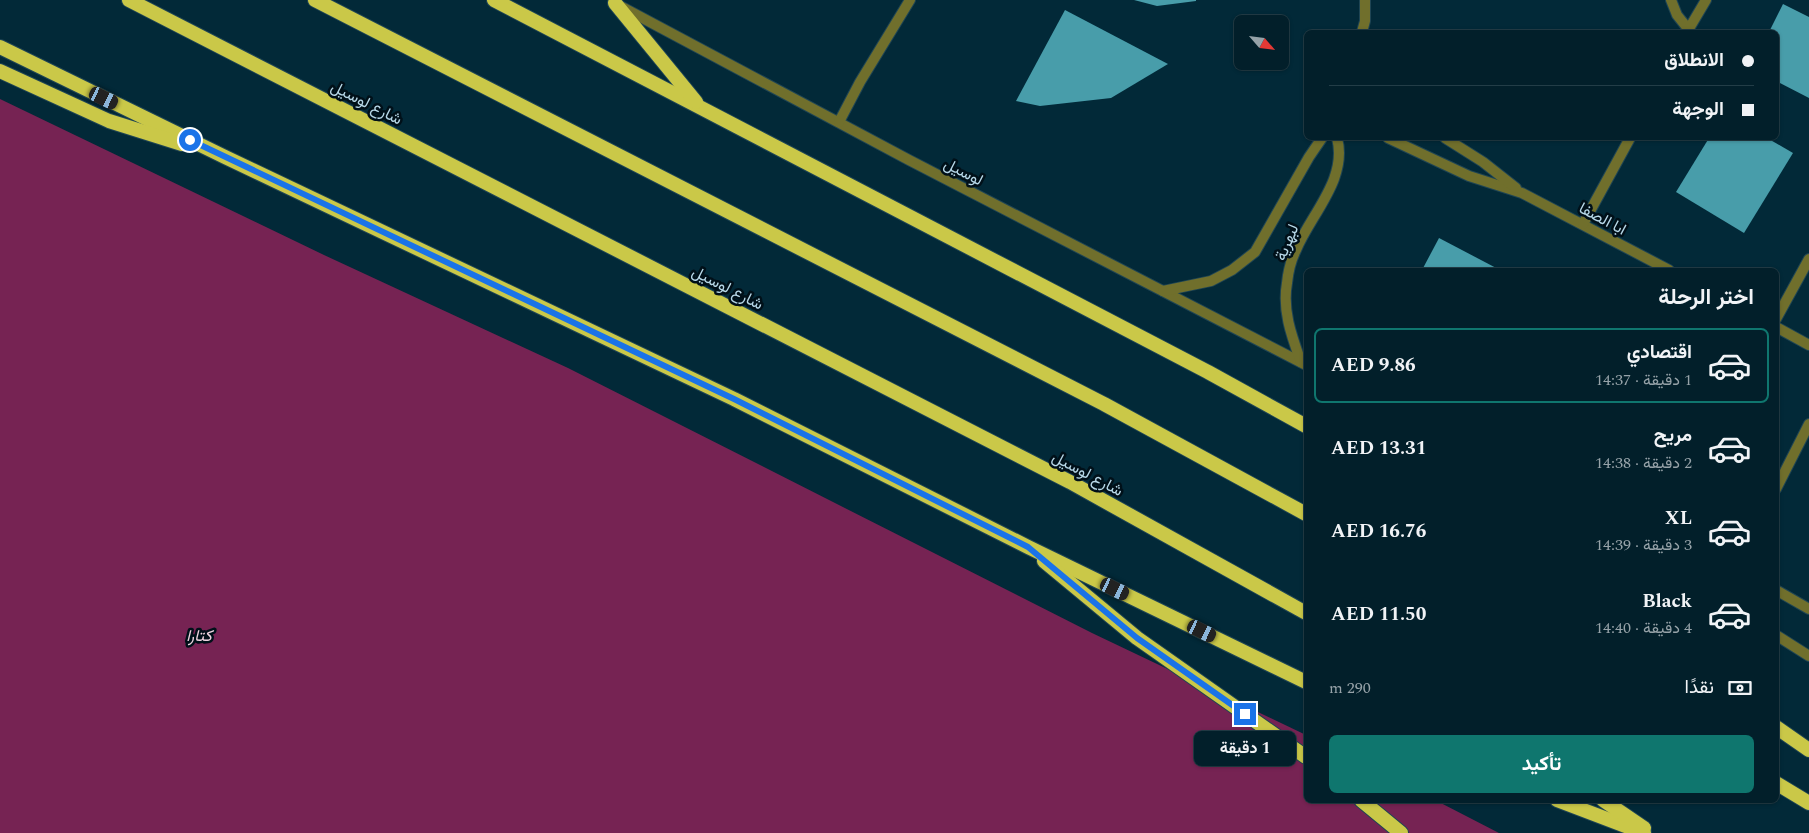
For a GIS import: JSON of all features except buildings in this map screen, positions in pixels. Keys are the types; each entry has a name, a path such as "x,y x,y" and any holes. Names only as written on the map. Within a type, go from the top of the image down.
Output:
{"highway":[{"name":"شارع لوسيل","path":"129,0 1061,478 1304,611"},
{"path":"315,0 1104,404 1304,513"},
{"path":"494,0 1208,372 1304,425"},
{"path":"612,2 699,107"},
{"path":"0,47 225,157 734,399 1028,547 1304,681"},
{"path":"0,71 109,121 225,157"},
{"path":"1028,547 1137,638 1304,756"},
{"path":"1779,729 1809,750"},
{"path":"1779,785 1809,803"},
{"path":"1364,803 1401,833"},
{"path":"1565,803 1644,833"},
{"path":"1607,803 1652,833"}],"street":[{"path":"838,122 910,0"},
{"path":"1363,30 1365,21 1365,0"},
{"path":"1671,0 1687,30"},
{"path":"1689,30 1706,0"},
{"name":"لوسيل","path":"612,2 838,122 1304,363"},
{"name":"لبهرية","path":"1163,291 1211,281 1232,270 1255,252 1321,140"},
{"name":"لبهرية","path":"1304,363 1289,332 1286,284 1295,250 1330,188 1340,163 1338,140"},
{"name":"ابا الصفا","path":"1392,140 1469,176 1522,193 1665,268"},
{"name":"ابا الصفا","path":"1448,140 1482,162 1522,193"},
{"path":"1583,224 1629,140"},
{"path":"1779,314 1809,259"},
{"path":"1779,329 1809,345"},
{"path":"1779,484 1809,424"},
{"path":"1779,592 1809,609"},
{"path":"1779,638 1809,656"}],"green space":[{"name":"كتارا","path":"0,99 324,255 568,368 1092,633 1304,734 1304,803 1441,803 1499,833 0,833"}],"route":[{"path":"190,140 734,399 1028,547 1137,638 1245,714"}]}
